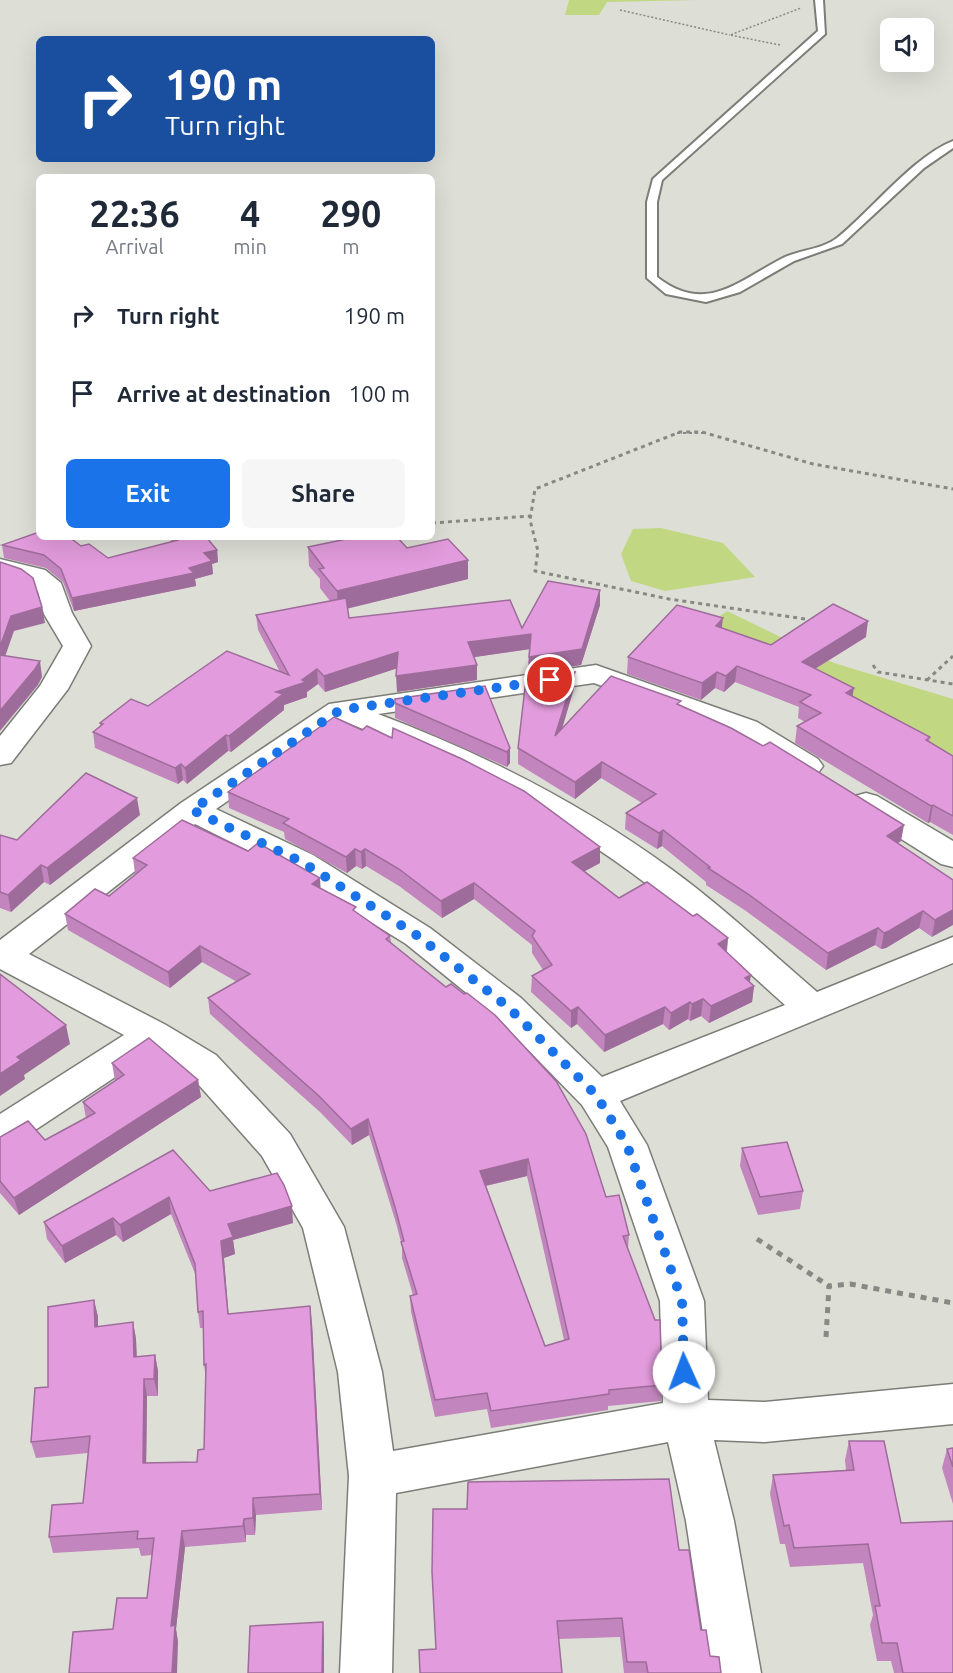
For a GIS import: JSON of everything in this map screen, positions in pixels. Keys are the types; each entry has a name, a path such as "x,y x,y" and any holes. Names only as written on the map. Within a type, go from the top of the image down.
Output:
{"street":[{"path":"0,567 35,576 51,589 58,614 77,646 53,689 0,756"},
{"path":"366,1673 373,1476 360,1371 323,1227 276,1145 203,1065 153,1034 1,955 192,810 340,710 596,674 746,728 953,856"},
{"path":"340,710 408,735 518,789 574,821 642,865 696,906 812,1009"},
{"path":"192,810 302,862 418,936 508,1007 596,1095 627,1145 682,1301 686,1419 710,1521 735,1673"},
{"path":"596,1095 812,1009 953,949"},
{"path":"0,1133 153,1034"},
{"path":"373,1476 686,1419 765,1422 953,1404"}],"lane":[{"path":"819,1 822,32 658,179 652,202 652,278 670,292 706,299 736,290 790,259 838,242 921,166 953,144"}],"path":[{"path":"730,35 819,1"},
{"path":"620,10 730,35 802,48"},
{"path":"805,619 761,615 535,571 538,551 531,516 535,489 680,432 702,432 813,464 953,489"},
{"path":"435,524 531,516"},
{"path":"926,681 953,656"},
{"path":"873,665 878,672 953,684"},
{"path":"757,1239 829,1286 850,1284 953,1303"},
{"path":"826,1337 829,1286"}],"green space":[{"path":"569,0 697,0 607,2 599,15 565,15"},
{"path":"661,528 723,543 755,577 665,591 631,581 621,554 633,529"},
{"path":"727,611 834,663 953,699 953,771 706,626"}],"building":[{"path":"36,533 36,540 73,540 81,546 89,544 108,558 178,540 209,540 217,550 204,553 212,561 189,568 194,573 72,598 61,569 44,555 2,545"},
{"path":"448,539 468,560 337,591 319,569 324,568 308,547 342,540 400,540 407,548"},
{"path":"0,562 21,569 33,578 42,607 11,616 0,647"},
{"path":"548,581 600,590 582,649 529,657 531,634 468,642 477,665 396,676 398,652 324,676 317,669 302,680 306,682 276,692 283,694 185,768 181,764 175,768 93,732 103,724 100,723 131,699 148,706 227,651 289,675 256,615 346,598 349,618 510,600 522,628"},
{"path":"833,604 868,621 802,662 854,688 846,693 930,737 926,740 953,756 953,816 931,806 797,726 821,713 800,702 811,695 737,666 726,676 717,672 702,683 628,657 677,605 723,618 716,626 771,645"},
{"path":"0,655 40,661 0,711"},
{"path":"575,672 555,736 611,676 681,701 677,704 731,728 763,746 770,742 904,825 887,836 953,880 953,910 935,920 923,911 889,931 884,933 878,928 828,953 748,894 708,868 710,867 663,830 659,833 626,813 656,794 602,762 575,782 518,748 526,679"},
{"path":"485,686 510,748 507,752 395,703 395,699"},
{"path":"334,717 362,730 367,726 392,738 393,728 462,759 524,791 600,847 572,862 619,898 647,882 693,916 697,914 728,938 718,944 751,975 745,978 754,986 711,1006 703,999 692,1004 690,1002 671,1013 665,1007 605,1035 578,1007 571,1011 532,976 552,965 532,936 535,931 474,883 441,901 399,869 365,849 361,852 355,849 346,857 283,823 289,819 228,792"},
{"path":"86,773 137,798 47,868 41,865 8,895 0,892 0,835 17,840"},
{"path":"182,820 248,851 258,843 320,878 312,884 356,907 353,910 390,936 386,939 446,987 451,984 464,994 467,993 495,1015 556,1081 586,1134 606,1197 619,1195 629,1235 623,1236 655,1320 660,1320 662,1385 609,1390 609,1394 491,1411 487,1393 435,1400 410,1296 417,1294 401,1242 404,1241 395,1207 368,1119 351,1129 319,1096 208,998 250,974 200,946 168,972 65,914 95,889 109,896 147,865 133,858","holes":["528,1159 569,1339 545,1346 480,1171"]},
{"path":"0,974 66,1025 17,1057 21,1060 0,1074"},
{"path":"149,1038 198,1080 14,1198 0,1181 0,1137 28,1121 45,1140 95,1113 83,1102 124,1075 112,1063"},
{"path":"787,1142 803,1191 760,1197 742,1148"},
{"path":"173,1150 210,1191 277,1173 284,1185 292,1206 228,1224 233,1237 221,1241 228,1314 310,1306 320,1494 253,1498 253,1518 244,1519 243,1526 182,1531 171,1626 175,1625 172,1673 69,1673 73,1632 113,1629 117,1598 147,1598 154,1538 137,1539 138,1531 49,1537 52,1505 83,1503 90,1436 31,1442 35,1388 48,1387 48,1307 94,1300 95,1327 133,1322 134,1357 155,1355 154,1379 144,1379 143,1463 197,1462 198,1450 204,1449 206,1364 204,1365 203,1311 198,1312 195,1264 169,1197 120,1225 113,1218 62,1246 44,1222"},
{"path":"849,1441 884,1441 901,1523 953,1521 953,1673 903,1673 897,1643 882,1643 875,1606 880,1606 868,1544 794,1548 789,1525 784,1526 773,1475 854,1470"},
{"path":"953,1448 953,1467 947,1449"},
{"path":"669,1479 679,1550 689,1550 701,1630 706,1630 710,1656 719,1657 721,1673 648,1673 646,1662 627,1662 622,1618 557,1621 562,1673 420,1673 419,1650 436,1649 432,1572 433,1509 467,1509 468,1482"},
{"path":"323,1622 322,1673 248,1673 250,1626"}],"route":[{"path":"550,680 340,710 192,810 302,862 418,936 508,1007 596,1095 627,1145 682,1301 684,1372"}]}
